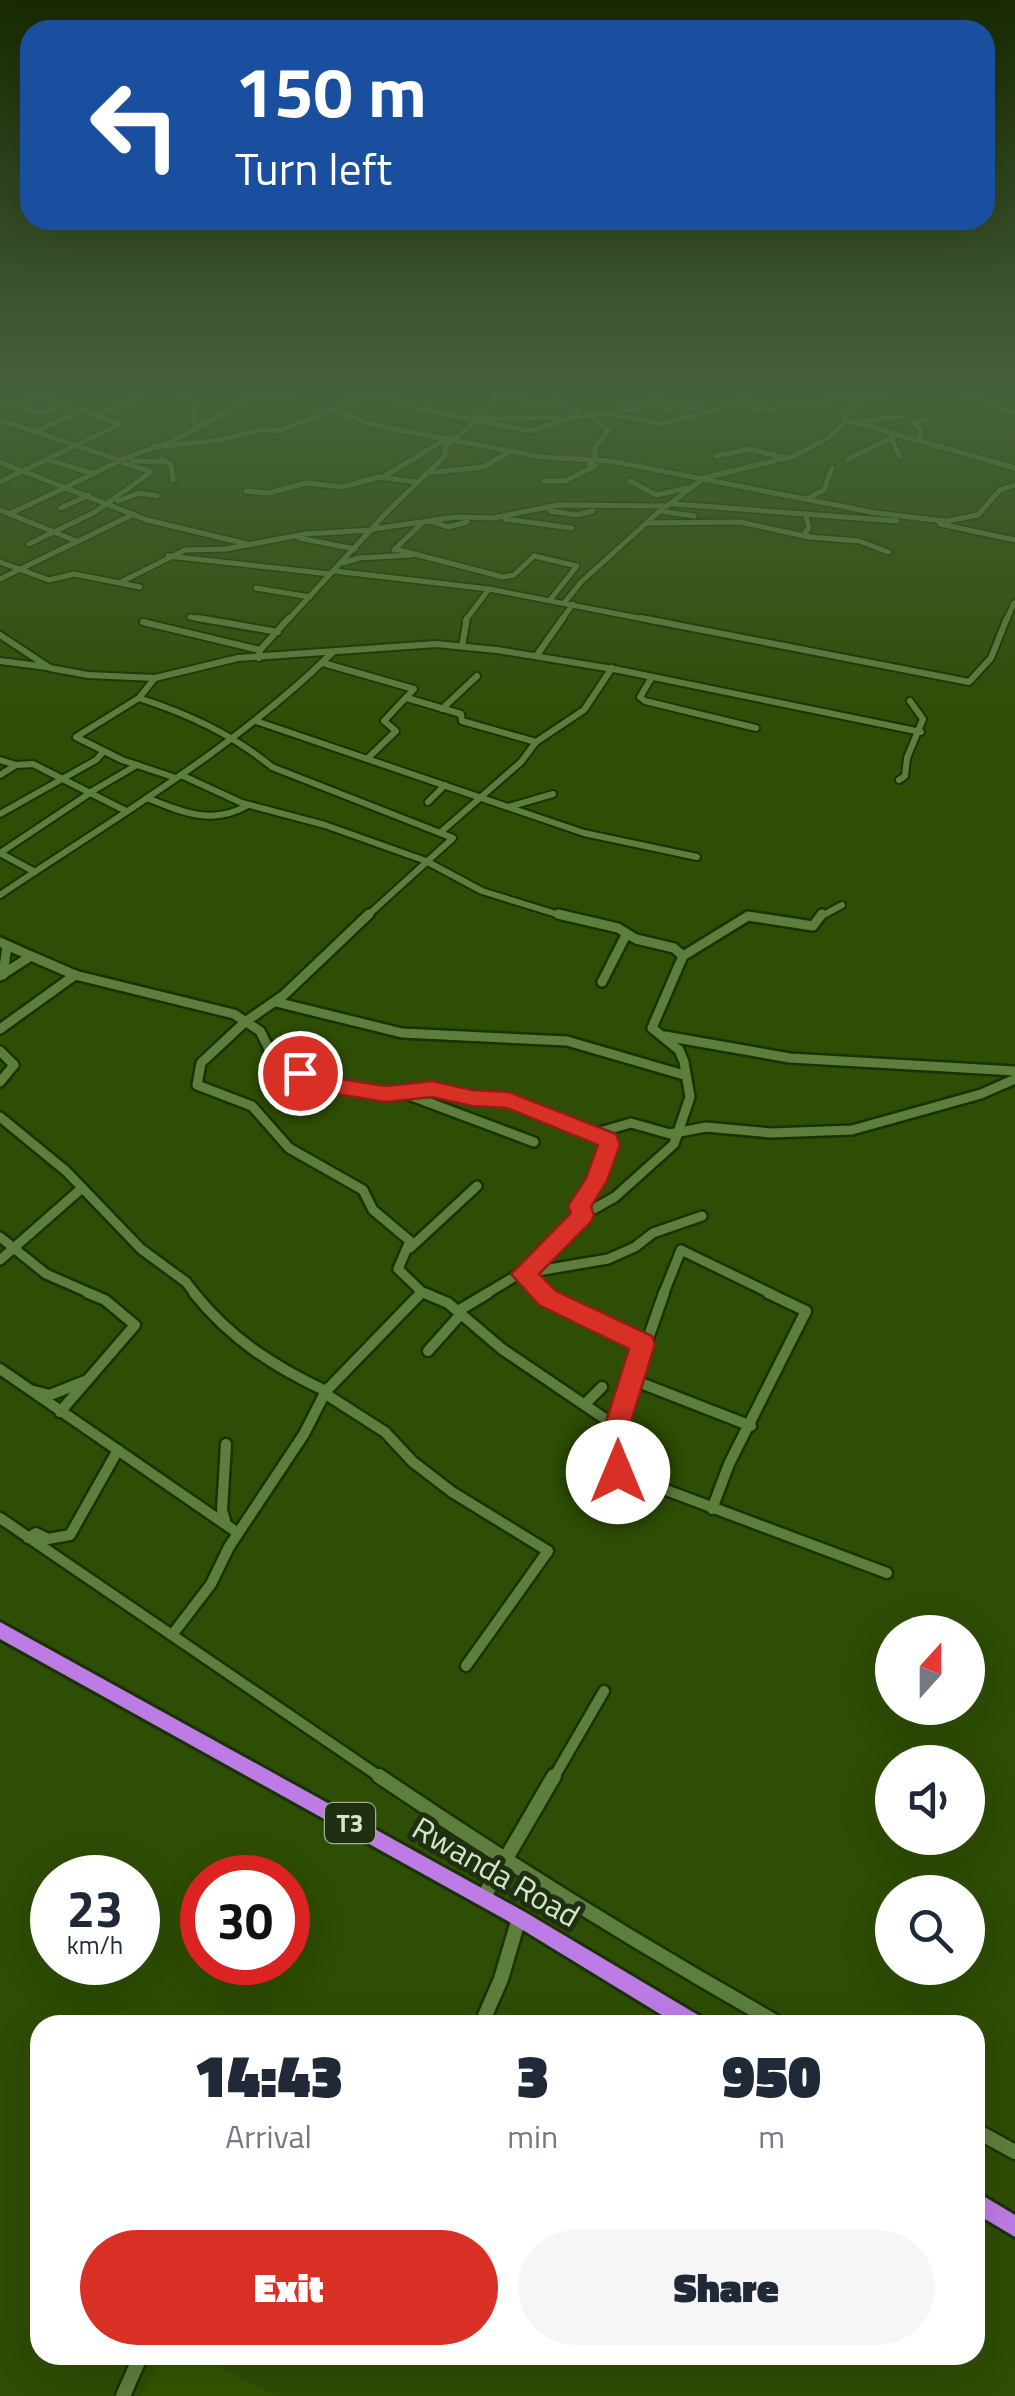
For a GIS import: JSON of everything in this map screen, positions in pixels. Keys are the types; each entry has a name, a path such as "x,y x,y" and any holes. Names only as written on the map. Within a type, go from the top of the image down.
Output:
{"highway":[{"name":"Rwanda Road","path":"0,1630 519,1918 679,2015"},
{"path":"985,2208 1015,2227"}],"street":[{"path":"9,514 39,500"},
{"path":"61,508 73,500"},
{"path":"102,500 134,514 251,545"},
{"path":"110,503 114,500"},
{"path":"29,544 120,500"},
{"path":"259,654 400,500"},
{"path":"537,655 578,586 622,552 657,511 676,500"},
{"path":"809,500 944,521"},
{"path":"929,523 978,516 992,500"},
{"path":"816,517 820,502"},
{"path":"120,583 184,550 251,545 426,521 448,527 542,509 576,514 604,506 670,505 929,523 1015,540"},
{"path":"0,510 76,540"},
{"path":"657,511 757,524 771,532 786,530 810,537 859,541 888,552"},
{"path":"0,579 134,514"},
{"path":"806,516 809,528 804,532 810,537"},
{"path":"492,518 572,528"},
{"path":"386,559 426,521"},
{"path":"646,523 718,521"},
{"path":"929,523 939,531"},
{"path":"293,537 355,549"},
{"path":"395,549 503,578 514,575 534,556 577,566 550,600"},
{"path":"341,564 359,558 413,555"},
{"path":"168,556 490,589 969,682 978,677 988,661 1014,603"},
{"path":"0,562 49,580 74,574 140,587"},
{"path":"256,588 310,596"},
{"path":"462,646 468,629 463,622 490,589"},
{"path":"190,617 278,632"},
{"path":"142,622 259,654"},
{"path":"0,635 50,668"},
{"path":"0,661 88,675 155,678 210,662 259,654 332,653 436,644 462,646 612,668 841,719 920,732"},
{"path":"0,896 256,721 332,653"},
{"path":"323,663 414,689 384,721 396,731 368,758"},
{"path":"441,832 520,762 536,742 584,710 612,668"},
{"path":"442,709 478,676"},
{"path":"652,677 640,696 645,701 756,728"},
{"path":"155,678 139,698 77,734 77,739 248,805 325,825 426,860 482,892 576,920 618,928 626,935 674,948 683,956"},
{"path":"139,698 186,713 249,748 272,767 453,839 294,982 284,998 263,1005 201,1063 197,1085 252,1106 289,1148 354,1182 367,1195 374,1210 408,1238 410,1248"},
{"path":"407,698 462,715 462,721 480,728 536,742"},
{"path":"898,780 904,776 906,750 920,732 923,715 910,701"},
{"path":"256,721 505,808 604,838 697,857"},
{"path":"0,814 104,752"},
{"path":"0,760 16,765 33,764 126,810"},
{"path":"35,872 0,853 139,764"},
{"path":"0,775 16,765"},
{"path":"428,802 445,785"},
{"path":"505,808 553,794"},
{"path":"147,798 207,820 235,813 248,805"},
{"path":"428,1351 459,1312 523,1274 583,1215 615,1197 680,1134 690,1096 683,1055 653,1025 683,956 748,916 813,926 823,912 842,906"},
{"path":"602,982 626,935"},
{"path":"1,975 4,944 75,976 224,1011 260,1031 271,1053 300,1073 330,1085 406,1094 534,1142"},
{"path":"1,975 31,956"},
{"path":"0,1029 75,976"},
{"path":"273,1002 390,1032 567,1041 684,1075"},
{"path":"660,1035 812,1060 1015,1071"},
{"path":"0,1050 14,1065 0,1082"},
{"path":"596,1133 632,1124 680,1134 706,1127 771,1134 852,1130 980,1094 1015,1079"},
{"path":"406,1094 432,1089 472,1098 509,1100 608,1140 596,1181 580,1206 583,1215"},
{"path":"0,1117 82,1188 141,1249 186,1282 216,1319 274,1368 325,1392 385,1432 413,1462 452,1492 548,1551 466,1666"},
{"path":"477,1186 402,1255 398,1269 422,1292 438,1297 502,1349 616,1428"},
{"path":"0,1260 82,1188"},
{"path":"523,1274 608,1259 635,1247 653,1233 702,1216"},
{"path":"0,1237 46,1274 104,1300 136,1324 60,1412"},
{"path":"712,1508 729,1464 806,1311 681,1250 643,1344 616,1428 618,1472 712,1508 887,1573"},
{"path":"523,1274 547,1298 643,1344"},
{"path":"172,1635 211,1584 238,1533 298,1444 325,1392 422,1292"},
{"path":"0,1369 238,1533"},
{"path":"26,1390 50,1395 90,1378"},
{"path":"633,1380 751,1426"},
{"path":"585,1404 602,1387"},
{"path":"226,1444 222,1510 226,1524"},
{"path":"28,1538 36,1534 42,1539 56,1540 70,1535 118,1450"},
{"path":"0,1518 502,1860 639,1946 763,2015"},
{"path":"483,1898 604,1691"},
{"path":"485,2015 519,1918"},
{"path":"985,2136 1015,2152"},
{"path":"123,2396 137,2365"}],"shaded area":[{"path":"158,2365 217,2365 277,2396 141,2396"}],"route":[{"path":"300,1073 330,1085 386,1094 432,1089 472,1098 514,1101 527,1110 548,1114 608,1140 596,1181 580,1206 583,1215 523,1274 547,1298 643,1344 616,1428 618,1472"}]}
